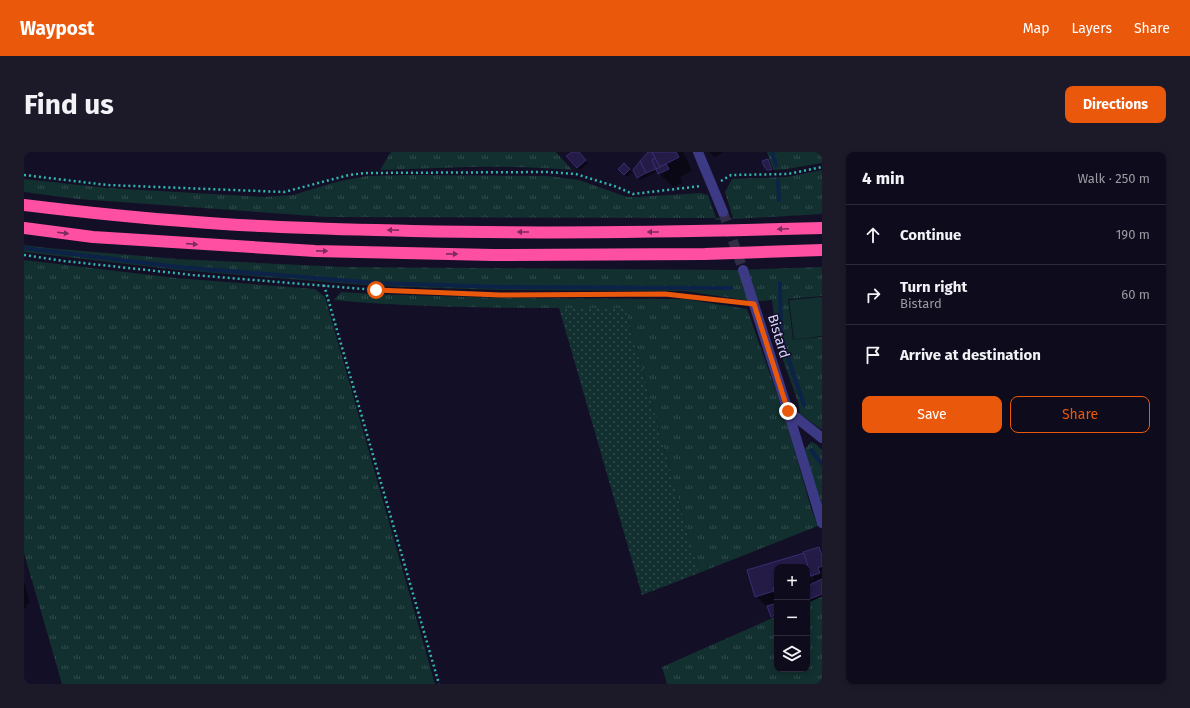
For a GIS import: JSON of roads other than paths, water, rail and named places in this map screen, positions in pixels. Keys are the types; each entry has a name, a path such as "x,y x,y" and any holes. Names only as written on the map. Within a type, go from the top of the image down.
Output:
{"highway":[{"path":"24,205 197,222 315,229 504,232 700,232 822,228"},
{"path":"24,228 93,237 315,251 493,255 705,254 822,250"}],"street":[{"path":"698,152 722,212"},
{"name":"Bistard","path":"743,270 822,523"},
{"path":"788,411 822,438"}],"waterway":[{"path":"772,152 776,165"},
{"path":"778,181 779,200"},
{"path":"24,248 178,267 377,283 501,287 731,288"},
{"path":"780,283 781,337 804,405"},
{"path":"811,450 822,464"}],"tunnel":[{"path":"723,212 743,270"}]}
